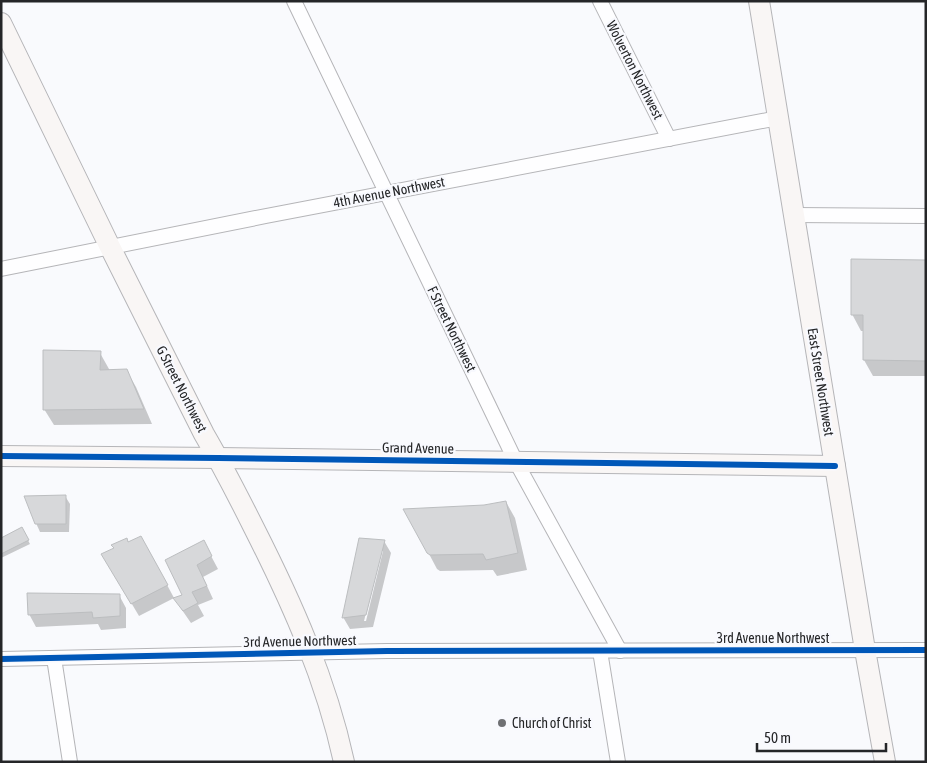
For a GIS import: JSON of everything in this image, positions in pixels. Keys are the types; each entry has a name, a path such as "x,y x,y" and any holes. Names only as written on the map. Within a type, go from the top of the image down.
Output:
{"street":[{"name":"F Street Northwest","path":"294,1 516,462 620,651"},
{"name":"Wolverton Northwest","path":"600,1 669,138"},
{"name":"East Street Northwest","path":"759,1 865,650 886,762"},
{"name":"G Street Northwest","path":"1,23 110,247 265,551 296,616 312,653 338,734 344,762"},
{"name":"4th Avenue Northwest","path":"1,269 778,118"},
{"path":"794,214 926,216"},
{"name":"Grand Avenue","path":"1,456 835,466"},
{"name":"3rd Avenue Northwest","path":"1,658 387,652 926,650"},
{"path":"600,651 618,762"},
{"path":"54,658 70,762"}],"building":[{"path":"851,259 926,260 926,361 863,360 863,315 851,315"},
{"path":"43,350 101,351 100,370 127,369 144,409 43,410"},
{"path":"66,495 66,524 35,524 24,496"},
{"path":"506,501 518,553 486,560 483,554 430,555 427,553 403,509 484,505"},
{"path":"22,527 29,540 1,554 1,538"},
{"path":"141,536 168,585 131,604 101,554 114,548 111,545 127,538 128,542"},
{"path":"359,538 385,540 366,615 342,618"},
{"path":"204,540 212,556 197,565 207,586 192,592 198,603 183,611 173,598 182,595 165,560"},
{"path":"27,593 120,594 120,616 93,618 92,612 28,615"}],"cycle path":[{"path":"1,456 835,466"},
{"path":"1,659 387,651 926,650"}],"place":[{"name":"Church of Christ","path":"502,723"}]}
